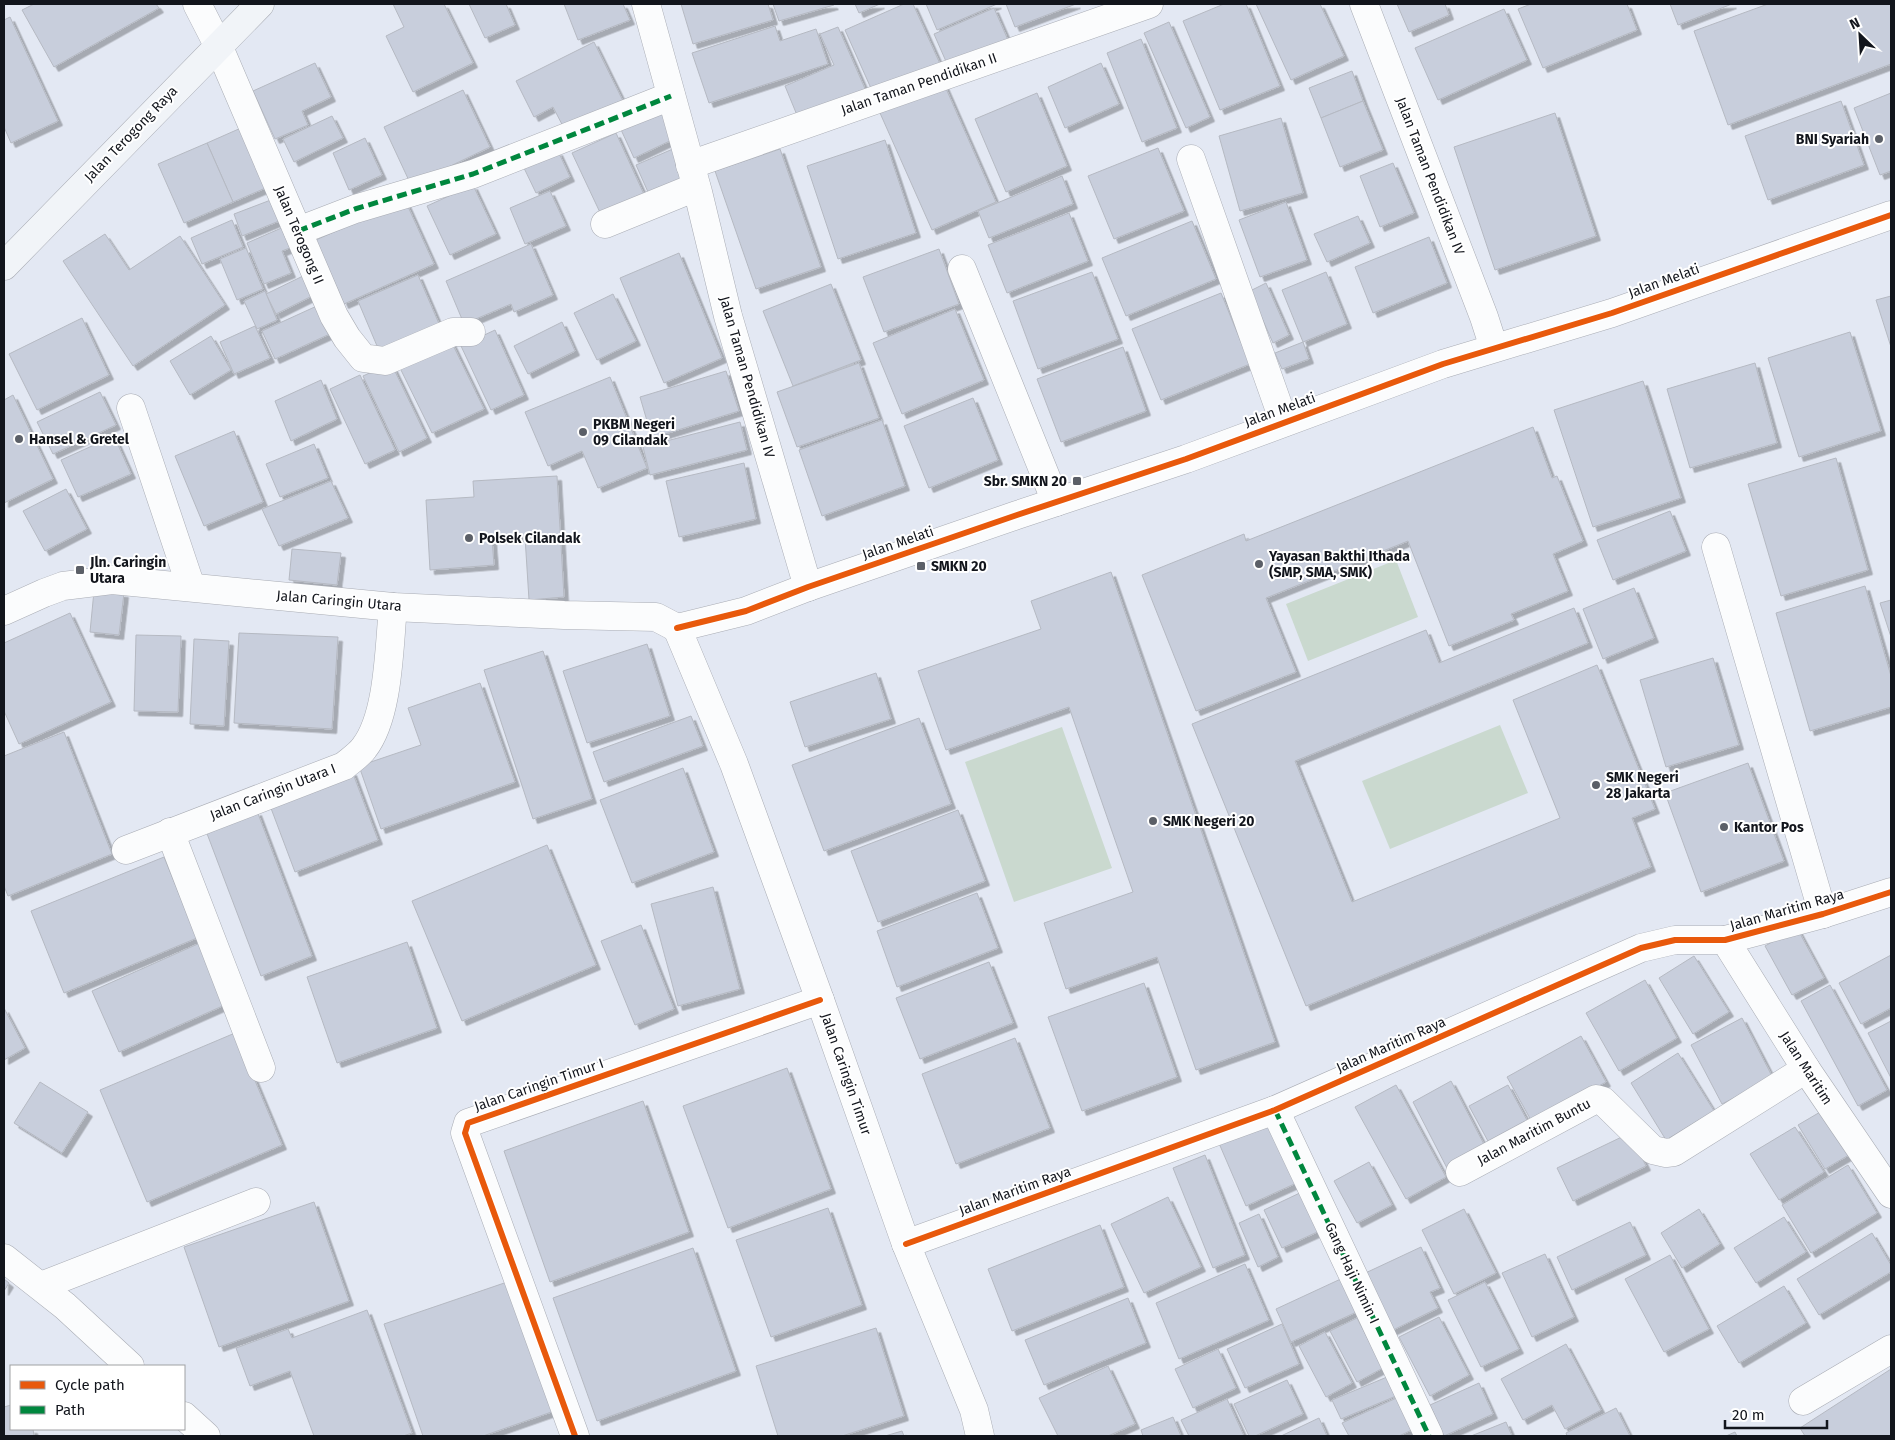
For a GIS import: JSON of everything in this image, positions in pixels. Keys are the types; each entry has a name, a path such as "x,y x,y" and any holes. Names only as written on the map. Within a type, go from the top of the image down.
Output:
{"street":[{"name":"Jalan Terogong II","path":"197,4 218,44 334,316 362,358 385,361 453,332 471,332"},
{"name":"Jalan Terogong Raya","path":"4,266 218,44 260,4"},
{"name":"Jalan Taman Pendidikan IV","path":"646,4 693,176 728,316 808,587"},
{"name":"Jalan Taman Pendidikan II","path":"605,224 693,176 1149,4"},
{"name":"Jalan Taman Pendidikan IV","path":"1364,4 1484,317 1494,348"},
{"path":"298,231 356,209 473,174 671,96"},
{"path":"1191,159 1285,422"},
{"name":"Jalan Melati","path":"677,628 746,611 808,587 1186,459 1443,364 1612,313 1891,215"},
{"path":"962,269 1056,502"},
{"path":"131,408 191,587"},
{"path":"1716,547 1823,914"},
{"name":"Jalan Caringin Utara","path":"4,611 44,592 63,586 112,580 393,606 656,618 677,628"},
{"name":"Jalan Caringin Utara I","path":"126,850 344,766 358,754 364,748 378,723 386,682 393,606"},
{"name":"Jalan Caringin Timur","path":"677,628 734,764 906,1244 974,1410 980,1436"},
{"path":"170,832 261,1068"},
{"name":"Jalan Maritim Raya","path":"906,1244 1274,1110 1641,948 1675,940 1725,940 1823,914 1891,892"},
{"name":"Jalan Maritim","path":"1725,940 1806,1069 1891,1194"},
{"name":"Jalan Caringin Timur I","path":"575,1436 465,1133 468,1123 820,1000"},
{"name":"Jalan Maritim Buntu","path":"1460,1172 1596,1099 1603,1101 1653,1150 1666,1153 1674,1152 1806,1069"},
{"name":"Gang Haji Nimin I","path":"1274,1110 1429,1436"},
{"path":"41,1286 256,1202"},
{"path":"4,1258 41,1286 129,1365"},
{"path":"1803,1401 1891,1349"},
{"path":"185,1417 206,1436"}],"shaded area":[{"path":"1396,560 1418,617 1308,661 1286,604"},
{"path":"1500,725 1528,793 1390,849 1362,781"},
{"path":"1062,727 1112,868 1014,902 965,762"}],"building":[{"path":"34,4 156,4 159,8 54,67 22,10"},
{"path":"393,4 444,4 473,63 413,92 386,36 404,27"},
{"path":"469,4 506,4 515,25 485,38"},
{"path":"564,4 623,4 630,20 578,40"},
{"path":"681,4 768,4 773,20 693,44"},
{"path":"773,4 833,4 834,5 779,21"},
{"path":"855,4 880,4 859,13"},
{"path":"904,4 913,4 941,66 874,95 845,30"},
{"path":"926,4 997,4 937,30"},
{"path":"1006,4 1076,4 1015,27"},
{"path":"1224,4 1246,4 1280,86 1220,110 1183,21"},
{"path":"1256,4 1320,4 1344,56 1291,80"},
{"path":"1397,4 1445,4 1449,15 1409,32"},
{"path":"1531,4 1627,4 1637,30 1543,68 1518,9"},
{"path":"1670,4 1732,4 1678,25"},
{"path":"1768,4 1891,4 1891,64 1728,125 1694,31"},
{"path":"994,8 1008,40 948,66 934,34"},
{"path":"1504,9 1527,60 1438,100 1415,48"},
{"path":"10,17 58,121 11,143 4,127 4,20"},
{"path":"1169,22 1210,117 1186,128 1144,33"},
{"path":"775,26 780,41 816,29 828,64 709,103 692,53"},
{"path":"838,27 866,91 799,120 785,86 834,65 820,34"},
{"path":"1141,39 1177,128 1142,142 1107,53"},
{"path":"594,42 625,105 567,134 553,107 534,117 516,81"},
{"path":"315,63 331,97 302,111 308,125 275,139 253,91"},
{"path":"1101,63 1119,104 1065,128 1048,87"},
{"path":"1352,71 1363,101 1321,118 1309,88"},
{"path":"944,84 996,202 932,230 880,113"},
{"path":"463,90 490,147 411,185 384,127"},
{"path":"1037,93 1067,166 1006,192 975,119"},
{"name":"BNI Syariah","path":"1891,93 1891,171 1880,175 1854,108"},
{"path":"1363,101 1383,150 1340,167 1321,118"},
{"path":"1841,101 1864,165 1768,200 1745,136"},
{"path":"660,103 676,138 634,158 617,121"},
{"path":"1555,113 1596,236 1495,270 1454,147"},
{"path":"332,116 343,138 294,162 283,139"},
{"path":"1281,118 1303,193 1240,211 1219,136"},
{"path":"250,124 275,184 233,202 207,143"},
{"path":"616,133 647,201 604,221 572,153"},
{"path":"365,138 382,175 349,190 333,153"},
{"path":"885,140 916,233 838,259 807,166"},
{"path":"207,143 233,202 184,223 158,164"},
{"path":"675,148 692,184 652,201 636,165"},
{"path":"1158,148 1184,211 1114,239 1088,176"},
{"path":"780,149 821,267 756,289 715,171"},
{"path":"558,151 570,177 536,193 524,168"},
{"path":"1393,163 1414,213 1380,227 1360,176"},
{"path":"1062,176 1073,204 989,238 978,211"},
{"path":"473,185 496,234 450,255 427,206"},
{"path":"550,191 566,226 525,244 510,208"},
{"path":"276,198 284,219 242,236 234,214"},
{"path":"405,200 434,264 344,304 316,240"},
{"path":"1286,202 1307,260 1260,277 1239,220"},
{"path":"1069,213 1088,261 1007,293 988,245"},
{"path":"1358,216 1370,243 1327,262 1314,234"},
{"path":"232,220 243,247 202,264 191,238"},
{"path":"1192,221 1216,279 1126,316 1102,258"},
{"path":"286,226 295,246 282,251 291,273 264,284 247,243"},
{"path":"105,234 129,270 180,236 225,305 133,366 63,261"},
{"path":"1429,237 1447,283 1373,313 1355,267"},
{"path":"531,244 553,295 514,312 511,304 464,324 446,281"},
{"path":"246,248 263,289 237,300 220,259"},
{"path":"939,249 959,304 884,332 863,277"},
{"path":"679,253 722,358 664,383 620,278"},
{"path":"1092,272 1118,339 1038,369 1013,301"},
{"path":"1326,272 1347,324 1303,342 1282,290"},
{"path":"418,275 440,326 380,353 358,301"},
{"path":"303,276 312,296 276,314 266,294"},
{"path":"1266,283 1289,335 1273,343 1250,291"},
{"path":"831,284 861,360 793,386 763,311"},
{"path":"265,291 277,320 257,329 244,301"},
{"path":"1221,293 1250,364 1161,400 1132,329"},
{"path":"613,294 636,341 597,360 574,313"},
{"path":"1891,296 1891,347 1876,300"},
{"path":"319,305 332,333 275,359 262,331"},
{"path":"955,309 984,380 902,414 873,343"},
{"path":"82,318 109,375 37,410 9,354"},
{"path":"562,322 575,351 528,374 514,346"},
{"path":"255,326 270,358 234,374 220,342"},
{"path":"495,330 524,395 491,410 461,346"},
{"path":"1850,332 1881,431 1799,457 1768,358"},
{"path":"211,336 231,370 190,395 170,361"},
{"path":"451,341 484,409 432,433 399,366"},
{"path":"1303,342 1309,359 1282,369 1275,353"},
{"path":"1123,347 1146,411 1061,442 1037,379"},
{"path":"391,363 427,438 399,452 363,376"},
{"path":"859,363 879,418 797,447 777,392"},
{"path":"1755,363 1777,443 1690,468 1667,389"},
{"path":"726,371 739,411 652,438 640,397"},
{"path":"360,375 395,450 365,464 330,389"},
{"name":"PKBM Negeri 09 Cilandak","path":"610,377 647,468 598,488 582,451 548,466 525,412"},
{"path":"321,380 337,419 291,441 275,401"},
{"path":"1643,381 1681,498 1593,527 1554,410"},
{"path":"100,392 116,425 53,454 37,422"},
{"name":"Hansel & Gretel","path":"13,395 53,479 4,503 4,400"},
{"path":"973,398 998,460 929,488 904,426"},
{"path":"882,420 905,486 822,516 799,450"},
{"path":"740,422 747,450 650,475 643,447"},
{"name":"Yayasan Bakthi Ithada (SMP, SMA, SMK)","path":"1533,427 1552,478 1557,476 1583,541 1553,554 1568,591 1511,614 1514,620 1449,646 1408,541 1266,598 1296,672 1196,711 1142,575 1244,534 1246,541"},
{"path":"234,431 263,502 204,526 175,456"},
{"path":"114,436 131,474 78,497 61,460"},
{"path":"314,444 328,478 280,497 266,464"},
{"path":"1836,458 1868,570 1781,596 1748,484"},
{"path":"744,463 756,519 679,537 666,481"},
{"name":"Polsek Cilandak","path":"557,476 564,597 529,600 525,537 492,539 494,565 430,570 426,500 474,497 473,481"},
{"path":"331,481 348,518 279,546 262,509"},
{"path":"66,489 87,529 45,551 23,511"},
{"path":"1670,511 1686,551 1613,580 1597,540"},
{"path":"292,549 341,553 337,585 289,580"},
{"name":"SMK Negeri 20","path":"1111,572 1275,1042 1196,1070 1157,957 1066,989 1044,923 1133,892 1069,707 946,750 918,671 1041,629 1031,601"},
{"path":"1865,586 1891,676 1891,707 1810,731 1776,613"},
{"path":"1634,588 1654,638 1603,659 1583,609"},
{"path":"94,591 124,593 119,635 90,632"},
{"path":"1891,600 1891,637 1880,603"},
{"name":"SMK Negeri 28 Jakarta","path":"1574,608 1588,643 1295,761 1352,902 1560,818 1513,700 1597,665 1655,809 1632,818 1651,867 1306,1006 1192,724 1426,630 1439,663"},
{"path":"70,613 111,702 19,744 4,711 4,643"},
{"path":"239,633 338,637 332,729 234,723"},
{"path":"136,635 181,636 178,712 134,711"},
{"path":"194,639 229,641 224,726 190,724"},
{"path":"647,644 670,716 587,743 563,671"},
{"path":"543,651 592,799 533,819 484,670"},
{"path":"1713,658 1739,745 1666,767 1640,680"},
{"path":"876,673 891,719 805,747 790,702"},
{"path":"480,683 515,782 381,829 359,766 421,745 408,708"},
{"path":"691,716 703,746 604,782 593,752"},
{"path":"919,718 951,804 824,851 792,765"},
{"path":"64,732 112,854 8,896 4,886 4,756"},
{"name":"Kantor Pos","path":"1748,763 1784,861 1701,892 1665,793"},
{"path":"683,768 714,852 632,883 600,800"},
{"path":"352,771 378,840 295,872 269,803"},
{"path":"958,810 985,881 878,922 851,851"},
{"path":"257,811 312,956 261,976 206,831"},
{"path":"547,845 596,965 462,1021 412,901"},
{"path":"164,857 197,938 64,993 31,911"},
{"path":"713,887 740,989 678,1006 651,904"},
{"path":"977,893 998,948 897,987 877,931"},
{"path":"641,925 674,1009 635,1025 601,941"},
{"path":"1797,928 1824,978 1792,995 1765,946"},
{"path":"407,942 437,1028 337,1063 307,977"},
{"path":"200,943 227,1004 119,1052 92,991"},
{"path":"1891,955 1891,1008 1861,1024 1839,983"},
{"path":"1694,956 1729,1012 1693,1034 1659,978"},
{"path":"989,962 1013,1023 920,1059 896,998"},
{"path":"1645,980 1677,1038 1619,1071 1586,1013"},
{"path":"1144,983 1177,1077 1082,1111 1048,1017"},
{"path":"1830,985 1887,1090 1858,1106 1801,1001"},
{"path":"4,1008 25,1048 4,1060"},
{"path":"1742,1018 1773,1078 1722,1104 1691,1045"},
{"path":"1891,1021 1891,1078 1868,1033"},
{"path":"235,1033 282,1145 147,1202 100,1090"},
{"path":"1581,1036 1606,1082 1532,1122 1507,1077"},
{"path":"1015,1038 1050,1128 956,1164 922,1074"},
{"path":"1678,1053 1714,1111 1666,1140 1631,1083"},
{"path":"787,1068 831,1189 728,1228 683,1106"},
{"path":"1451,1081 1487,1150 1448,1170 1413,1102"},
{"path":"40,1082 88,1112 62,1153 14,1123"},
{"path":"1396,1085 1446,1177 1406,1199 1355,1107"},
{"path":"1508,1085 1528,1122 1489,1143 1469,1106"},
{"path":"643,1101 689,1232 550,1282 504,1151"},
{"path":"1827,1108 1854,1152 1825,1169 1798,1125"},
{"path":"1273,1117 1301,1181 1246,1206 1218,1141"},
{"path":"1795,1127 1824,1172 1779,1200 1750,1154"},
{"path":"1630,1133 1646,1166 1573,1201 1557,1168"},
{"path":"1205,1155 1245,1255 1213,1268 1173,1168"},
{"path":"1369,1162 1392,1205 1357,1223 1334,1181"},
{"path":"1848,1165 1877,1213 1811,1253 1782,1205"},
{"path":"1306,1190 1324,1229 1282,1248 1264,1210"},
{"path":"1168,1197 1201,1267 1144,1293 1111,1224"},
{"path":"314,1202 349,1301 219,1347 184,1247"},
{"path":"828,1208 862,1305 771,1337 736,1240"},
{"path":"1464,1209 1496,1273 1454,1294 1422,1230"},
{"path":"1699,1209 1720,1244 1682,1268 1661,1233"},
{"path":"1259,1214 1278,1257 1258,1267 1239,1223"},
{"path":"1784,1217 1806,1252 1756,1283 1734,1248"},
{"path":"1630,1222 1646,1255 1572,1290 1557,1257"},
{"path":"1100,1225 1124,1287 1012,1331 988,1269"},
{"path":"1872,1233 1891,1265 1891,1272 1819,1315 1797,1279"},
{"path":"1421,1247 1440,1288 1430,1292 1438,1308 1387,1333 1359,1276"},
{"path":"693,1248 736,1371 597,1421 553,1298"},
{"path":"1545,1254 1574,1317 1532,1337 1502,1273"},
{"path":"1670,1255 1709,1329 1664,1352 1625,1279"},
{"path":"1245,1264 1269,1320 1179,1359 1156,1303"},
{"path":"1345,1277 1361,1310 1291,1342 1276,1309"},
{"path":"4,1279 9,1283 4,1291"},
{"path":"516,1279 560,1409 483,1436 423,1436 384,1324"},
{"path":"1485,1282 1519,1349 1481,1367 1448,1300"},
{"path":"1784,1286 1806,1323 1739,1363 1717,1326"},
{"path":"1128,1298 1146,1343 1044,1385 1025,1340"},
{"path":"367,1310 412,1433 403,1436 314,1436 290,1371 250,1386 236,1348 288,1329 292,1338"},
{"path":"1439,1317 1469,1375 1430,1396 1399,1337"},
{"path":"1357,1318 1383,1368 1357,1382 1330,1331"},
{"path":"1282,1324 1299,1364 1245,1388 1227,1349"},
{"path":"876,1328 904,1416 842,1436 778,1436 756,1366"},
{"path":"1325,1332 1352,1383 1326,1397 1299,1346"},
{"path":"1566,1344 1601,1410 1565,1429 1552,1405 1523,1420 1501,1379"},
{"path":"1218,1349 1236,1388 1193,1408 1175,1369"},
{"path":"1108,1366 1135,1424 1108,1436 1058,1436 1039,1398"},
{"path":"1891,1369 1891,1436 1805,1436 1800,1428"},
{"path":"1387,1377 1396,1396 1341,1419 1332,1400"},
{"path":"1287,1380 1303,1414 1255,1436 1249,1436 1234,1404"},
{"path":"1479,1383 1493,1414 1444,1436 1430,1405"},
{"path":"1403,1395 1418,1427 1399,1436 1349,1436 1342,1423"},
{"path":"1227,1399 1244,1436 1189,1436 1181,1420"},
{"path":"10,1405 10,1430 33,1430 34,1436 4,1436 4,1407"},
{"path":"1616,1408 1630,1436 1567,1436 1566,1433"},
{"path":"1173,1417 1181,1436 1143,1436 1141,1430"},
{"path":"1319,1418 1327,1436 1281,1436"},
{"path":"1506,1422 1512,1436 1471,1436"},
{"path":"902,1431 904,1436 885,1436"},
{"path":"1735,1432 1737,1436 1726,1436"}],"marked path":[{"path":"298,231 355,209 473,174 671,96"},
{"path":"1275,1110 1429,1436"}],"cycle path":[{"path":"677,628 746,611 808,587 1186,459 1443,364 1612,313 1891,215"},
{"path":"906,1244 1275,1110 1641,948 1675,940 1725,940 1823,914 1891,892"},
{"path":"575,1436 465,1133 468,1123 820,1000"}],"place":[{"name":"BNI Syariah","path":"1879,139"},
{"name":"PKBM Negeri 09 Cilandak","path":"583,432"},
{"name":"Hansel & Gretel","path":"19,439"},
{"name":"Sbr. SMKN 20","path":"1077,481"},
{"name":"Polsek Cilandak","path":"469,538"},
{"name":"Yayasan Bakthi Ithada (SMP, SMA, SMK)","path":"1259,564"},
{"name":"SMKN 20","path":"921,566"},
{"name":"Jln. Caringin Utara","path":"80,570"},
{"name":"SMK Negeri 28 Jakarta","path":"1596,785"},
{"name":"SMK Negeri 20","path":"1153,821"},
{"name":"Kantor Pos","path":"1724,827"}]}
